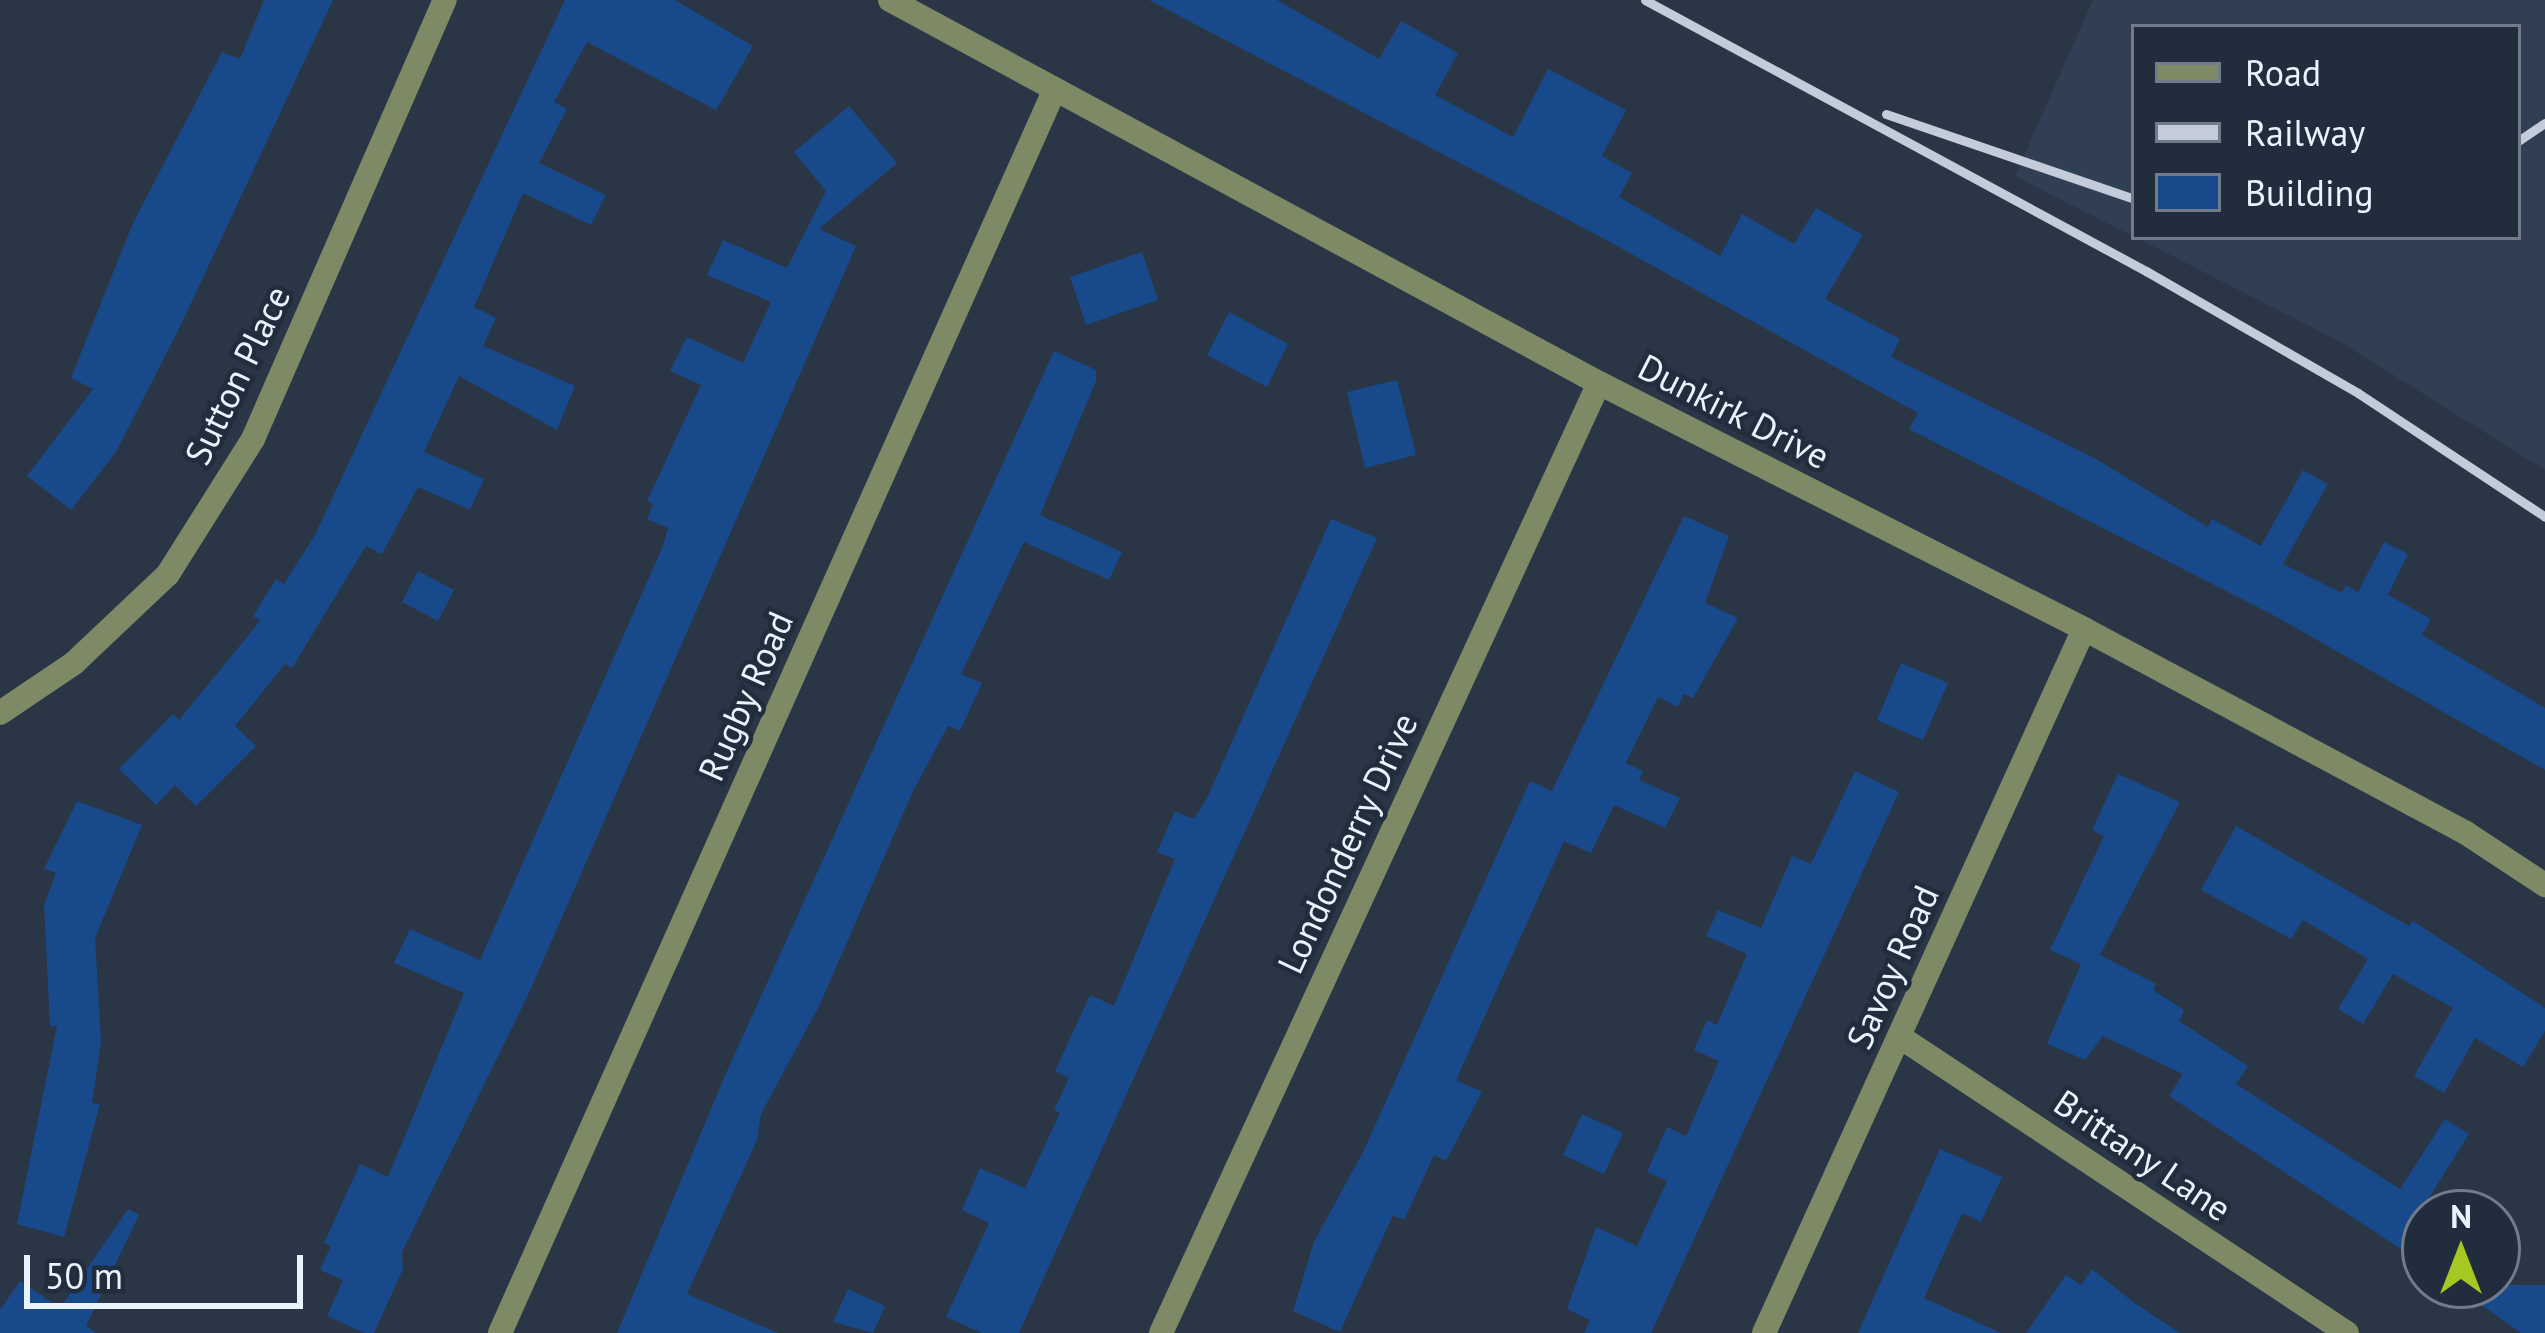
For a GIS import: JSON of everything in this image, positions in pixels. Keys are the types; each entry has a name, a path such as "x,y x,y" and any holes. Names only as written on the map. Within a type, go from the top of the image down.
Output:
{"street":[{"name":"Sutton Place","path":"0,713 74,663 168,574 253,439 445,0"},
{"name":"Dunkirk Drive","path":"890,0 1599,382 2084,629 2466,833 2545,885"},
{"name":"Rugby Road","path":"500,1333 1055,88"},
{"name":"Londonderry Drive","path":"1161,1333 1599,382"},
{"name":"Savoy Road","path":"1764,1333 2084,629"},
{"name":"Brittany Lane","path":"1900,1037 2347,1333"}],"shaded area":[{"path":"2093,0 2545,0 2545,470 2339,341 2141,240 2521,240 2521,24 2131,24 2131,235 2015,176"}],"building":[{"path":"264,0 333,0 116,452 71,510 27,476 93,389 71,378 133,223 222,52 240,59"},
{"path":"565,0 675,0 753,46 716,110 587,42 554,102 567,109 539,163 606,195 591,225 523,193 474,307 496,318 483,346 575,386 557,430 459,376 424,452 484,479 470,510 418,487 382,554 366,546 292,668 285,664 235,726 256,746 196,806 175,785 156,805 119,769 173,714 179,720 260,621 253,616 276,579 284,584 315,535"},
{"path":"1149,0 1277,0 1379,59 1401,21 1458,53 1435,95 1513,137 1548,69 1626,110 1602,156 1632,173 1619,197 1720,256 1742,214 1794,244 1816,208 1863,235 1825,299 1900,339 1891,357 2096,459 2208,527 2212,519 2261,546 2303,470 2328,484 2283,564 2342,593 2346,585 2358,592 2384,542 2408,554 2388,595 2431,619 2422,635 2545,708 2545,770 2277,617 1909,429 1918,413 1599,236"},
{"path":"849,106 897,163 819,229 856,246 528,995 402,1252 403,1269 374,1333 365,1333 327,1316 343,1280 320,1270 331,1246 324,1243 360,1164 388,1177 464,993 394,963 410,929 480,960 663,546 668,528 647,519 653,504 647,501 701,385 670,371 687,337 743,363 771,302 707,275 723,240 787,268 826,191 794,152"},
{"path":"1142,252 1158,300 1086,325 1070,277"},
{"path":"1229,312 1288,344 1267,387 1207,355"},
{"path":"1054,351 1096,370 1096,381 1040,515 1122,552 1109,580 1024,542 961,674 982,683 960,731 948,726 913,791 820,1004 761,1114 757,1140 687,1294 778,1333 617,1333 727,1071"},
{"path":"1397,380 1416,455 1365,468 1347,392"},
{"path":"1684,516 1729,536 1705,603 1738,618 1693,698 1684,694 1678,707 1658,697 1626,763 1643,771 1639,780 1680,798 1665,828 1614,805 1591,853 1564,841 1456,1080 1482,1092 1446,1161 1434,1155 1404,1220 1393,1215 1340,1332 1293,1311 1314,1242 1364,1150 1530,781 1552,791"},
{"path":"1331,519 1377,538 1019,1333 982,1333 946,1317 989,1223 962,1210 980,1168 1025,1188 1060,1113 1054,1110 1069,1078 1055,1071 1090,995 1114,1006 1175,859 1157,852 1175,811 1194,819 1208,796"},
{"path":"418,571 454,590 438,621 402,602"},
{"path":"1901,663 1948,683 1923,740 1877,720"},
{"path":"1855,771 1899,792 1651,1333 1584,1333 1590,1320 1567,1309 1596,1227 1637,1246 1667,1181 1647,1172 1667,1127 1686,1136 1719,1061 1694,1050 1707,1020 1717,1025 1747,954 1706,936 1718,910 1761,928 1792,856 1811,864"},
{"path":"2118,774 2180,802 2100,955 2156,984 2153,990 2184,1010 2179,1021 2248,1066 2236,1084 2400,1189 2445,1119 2469,1134 2434,1189 2401,1189 2401,1249 2169,1096 2183,1074 2103,1036 2085,1060 2047,1044 2081,964 2050,950 2104,836 2092,830"},
{"path":"77,801 142,825 95,938 101,1042 92,1103 100,1104 64,1237 17,1224 57,1026 50,1026 44,905 56,873 44,869"},
{"path":"2236,826 2409,926 2413,921 2545,1008 2545,1031 2523,1067 2475,1038 2444,1093 2414,1076 2453,1008 2393,974 2363,1024 2338,1009 2368,959 2303,920 2291,939 2201,890"},
{"path":"1582,1114 1623,1133 1604,1174 1563,1155"},
{"path":"1940,1149 2002,1177 1981,1222 1962,1213 1924,1298 2001,1333 1858,1333"},
{"path":"128,1209 139,1215 86,1326 96,1333 0,1333 0,1310 20,1281 60,1308"},
{"path":"2092,1269 2180,1333 2026,1333 2066,1275 2081,1285"},
{"path":"2521,1285 2545,1285 2545,1333 2521,1333 2487,1309 2521,1309"},
{"path":"848,1289 885,1306 873,1333 833,1322"}],"railway":[{"path":"1645,0 2146,271 2358,393 2545,517"},
{"path":"1886,114 2131,198"},
{"path":"2521,139 2545,123"}]}
